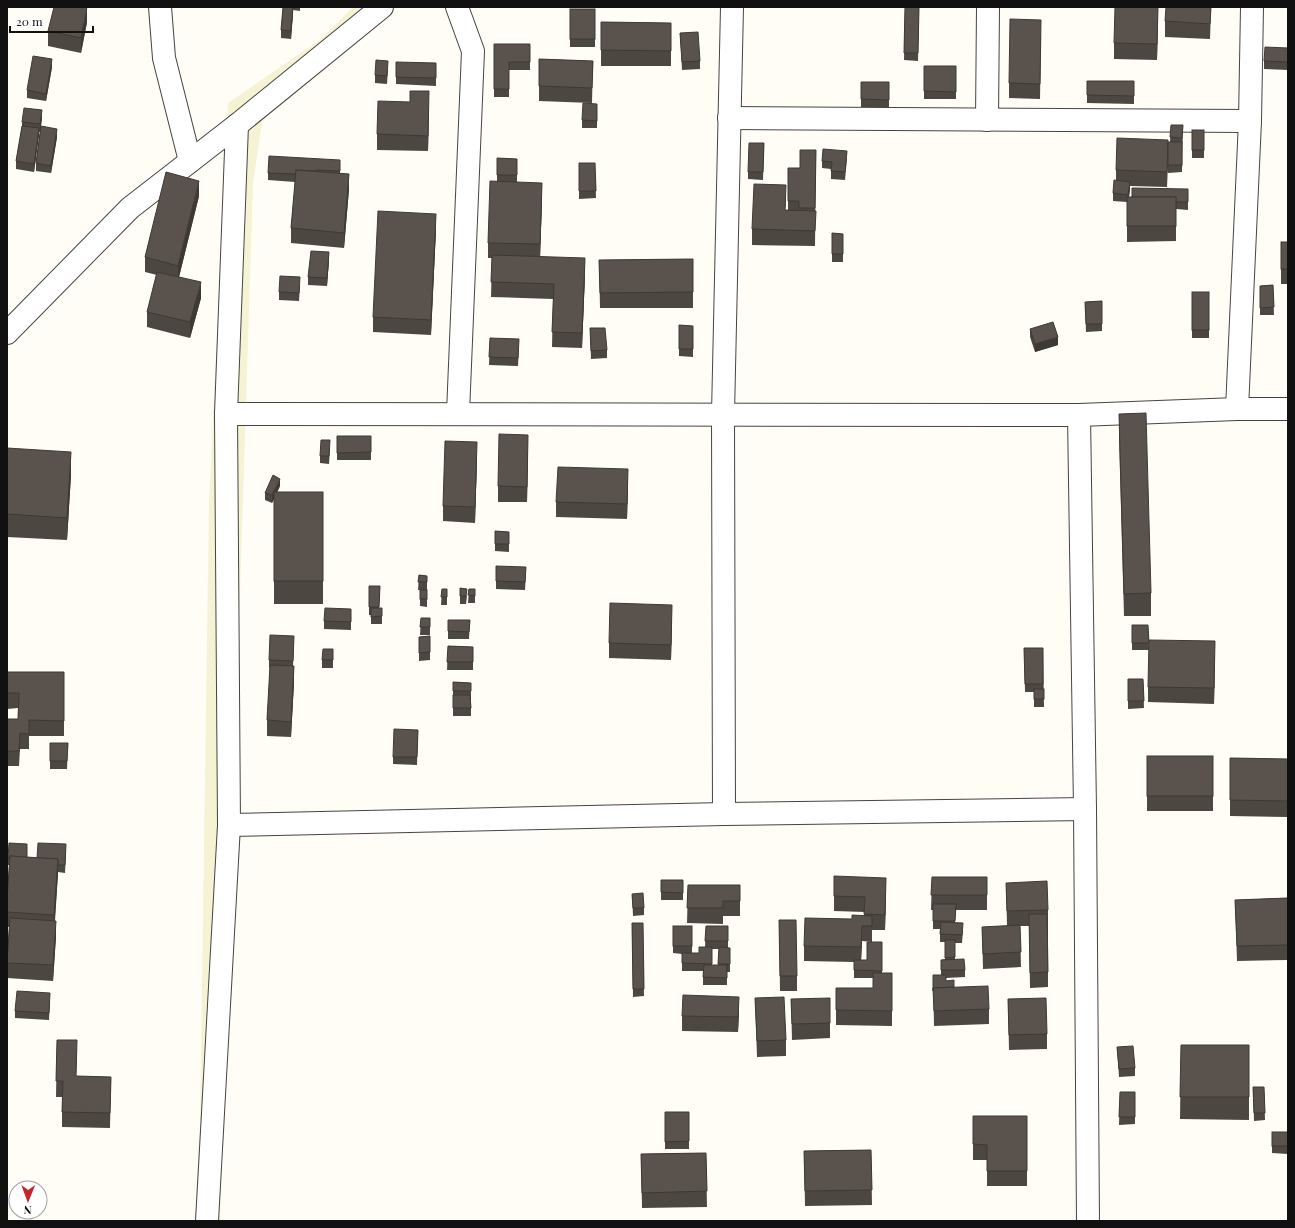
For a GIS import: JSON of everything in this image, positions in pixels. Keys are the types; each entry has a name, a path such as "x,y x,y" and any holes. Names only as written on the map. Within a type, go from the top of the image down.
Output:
{"street":[{"path":"160,7 164,58 190,162"},
{"path":"7,333 130,208 237,125 382,7"},
{"path":"457,7 473,51 458,413"},
{"path":"724,814 723,414 732,7"},
{"path":"987,120 988,7"},
{"path":"1237,409 1250,121 1252,7"},
{"path":"729,118 1250,121"},
{"path":"207,1221 229,825 226,414 237,125"},
{"path":"226,414 458,413 1079,415 1237,409 1288,409"},
{"path":"1079,415 1085,809 1088,1221"},
{"path":"229,825 724,814 1085,809"}],"shaded area":[{"path":"353,7 362,7 263,115 253,184 220,1221 195,1221 200,1122 209,502 228,103 321,39"}],"building":[{"path":"54,7 87,7 81,38 48,31"},
{"path":"283,7 293,7 291,31 281,30"},
{"path":"905,7 919,7 918,53 904,53"},
{"path":"1115,7 1158,7 1157,44 1114,43"},
{"path":"1166,7 1211,7 1210,24 1165,21"},
{"path":"570,9 595,9 595,39 570,39"},
{"path":"1010,19 1041,20 1040,84 1009,83"},
{"path":"601,22 671,23 671,51 601,50"},
{"path":"698,32 700,61 682,62 680,33"},
{"path":"494,44 530,44 530,62 509,62 509,89 494,89"},
{"path":"1265,47 1288,48 1288,62 1264,61"},
{"path":"33,56 52,59 46,94 27,90"},
{"path":"539,59 593,61 592,88 539,86"},
{"path":"376,60 388,61 387,76 375,75"},
{"path":"396,62 436,63 436,78 396,77"},
{"path":"924,66 956,66 956,92 924,91"},
{"path":"1087,81 1134,81 1134,96 1087,95"},
{"path":"861,82 889,82 889,100 861,99"},
{"path":"410,91 429,91 428,136 377,134 378,101 410,102"},
{"path":"583,103 597,104 597,121 582,120"},
{"path":"24,108 42,110 40,124 22,122"},
{"path":"1171,125 1183,125 1182,138 1170,137"},
{"path":"22,126 39,128 34,164 16,161"},
{"path":"41,126 57,129 51,166 36,163"},
{"path":"1192,130 1204,130 1204,150 1192,150"},
{"path":"1117,138 1168,140 1167,172 1116,170"},
{"path":"1168,142 1182,142 1182,165 1168,165"},
{"path":"749,143 764,143 763,172 748,172"},
{"path":"823,149 847,151 845,172 831,171 832,162 822,161"},
{"path":"800,150 816,150 815,208 799,208 799,201 788,201 788,168 800,168"},
{"path":"269,156 340,160 340,171 296,170 296,174 268,173"},
{"path":"497,158 517,159 517,175 497,175"},
{"path":"579,163 595,163 596,191 579,191"},
{"path":"296,170 349,174 344,233 291,228"},
{"path":"166,172 199,181 178,266 145,257"},
{"path":"1114,180 1130,182 1128,195 1113,193"},
{"path":"490,181 542,183 540,244 488,243"},
{"path":"754,184 786,185 785,210 816,211 815,231 752,229"},
{"path":"1132,188 1188,189 1188,202 1176,202 1176,197 1132,197"},
{"path":"1127,197 1176,197 1176,226 1127,226"},
{"path":"378,211 436,214 431,320 373,317"},
{"path":"832,233 843,234 843,254 832,254"},
{"path":"1281,242 1288,242 1288,269 1281,269"},
{"path":"311,251 329,252 327,278 308,277"},
{"path":"492,255 585,258 582,333 552,332 554,284 491,282"},
{"path":"693,259 693,292 600,293 599,260"},
{"path":"157,272 201,282 190,322 147,312"},
{"path":"280,276 300,277 299,293 279,292"},
{"path":"1273,285 1274,307 1260,308 1260,286"},
{"path":"1192,292 1209,292 1209,330 1192,330"},
{"path":"1102,301 1102,324 1086,324 1085,302"},
{"path":"1053,322 1058,337 1035,344 1030,329"},
{"path":"679,325 693,326 693,349 679,349"},
{"path":"590,328 605,328 607,350 591,351"},
{"path":"490,338 519,339 518,358 489,357"},
{"path":"1146,413 1151,593 1124,594 1119,414"},
{"path":"499,434 528,435 527,487 498,486"},
{"path":"337,436 371,436 371,452 337,453"},
{"path":"321,440 330,440 329,456 320,456"},
{"path":"445,441 477,442 475,507 443,506"},
{"path":"7,448 71,452 67,518 7,514"},
{"path":"558,467 628,469 627,504 556,502"},
{"path":"273,475 280,479 272,495 265,493"},
{"path":"274,492 323,492 323,581 274,581"},
{"path":"495,531 509,532 509,544 495,544"},
{"path":"496,566 526,567 525,582 496,581"},
{"path":"419,575 427,576 427,582 418,582"},
{"path":"369,586 380,586 379,607 369,607"},
{"path":"460,588 467,589 466,596 460,596"},
{"path":"442,589 447,589 447,597 441,597"},
{"path":"469,589 475,589 475,596 468,595"},
{"path":"420,590 427,590 427,599 420,599"},
{"path":"610,603 672,605 671,645 609,643"},
{"path":"325,608 351,609 351,622 324,621"},
{"path":"371,608 382,608 382,616 371,617"},
{"path":"421,618 430,618 430,627 420,627"},
{"path":"448,620 470,620 469,632 448,631"},
{"path":"1132,625 1148,625 1149,643 1132,643"},
{"path":"270,635 294,636 293,661 269,660"},
{"path":"430,636 430,652 419,653 419,637"},
{"path":"1149,640 1215,641 1214,688 1148,687"},
{"path":"448,646 473,647 473,662 447,662"},
{"path":"1024,648 1043,648 1043,684 1025,684"},
{"path":"323,649 333,649 333,660 322,660"},
{"path":"270,665 294,666 291,722 267,720"},
{"path":"7,672 64,672 64,721 29,720 29,734 20,733 19,751 7,751 7,719 18,719 19,693 7,693"},
{"path":"1128,679 1143,679 1144,701 1128,701"},
{"path":"453,682 471,683 471,691 453,691"},
{"path":"1034,689 1044,689 1044,699 1034,699"},
{"path":"453,695 470,695 471,708 453,708"},
{"path":"394,729 418,730 417,757 393,757"},
{"path":"50,743 68,743 67,761 50,761"},
{"path":"1147,756 1213,756 1213,796 1147,796"},
{"path":"1230,758 1288,759 1288,801 1230,800"},
{"path":"9,843 27,844 27,857 10,856 10,858 8,858"},
{"path":"38,843 66,844 65,865 58,865 58,859 37,858"},
{"path":"10,856 58,859 54,915 7,912"},
{"path":"834,876 886,878 885,915 864,914 865,897 834,896"},
{"path":"932,877 987,877 987,895 931,895"},
{"path":"661,880 683,880 683,893 661,892"},
{"path":"1047,881 1048,910 1007,911 1006,883"},
{"path":"688,885 740,885 740,901 723,901 723,908 687,908"},
{"path":"643,893 644,908 633,908 632,894"},
{"path":"1288,898 1288,945 1237,946 1235,900"},
{"path":"933,904 956,904 955,921 933,921"},
{"path":"1029,914 1047,914 1048,972 1030,973"},
{"path":"852,915 872,916 872,926 862,926 861,947 804,946 805,918 852,919"},
{"path":"10,918 56,921 53,965 7,963"},
{"path":"779,920 796,920 797,976 780,976"},
{"path":"941,922 963,923 962,935 940,934"},
{"path":"632,923 643,923 644,989 633,989"},
{"path":"1020,925 1021,952 983,954 982,927"},
{"path":"673,926 692,926 692,946 673,946"},
{"path":"706,926 728,926 728,941 705,941"},
{"path":"945,940 955,940 955,957 945,958"},
{"path":"867,942 882,942 882,971 854,970 854,960 867,960"},
{"path":"699,947 712,947 712,964 682,963 682,953 699,953"},
{"path":"719,947 730,948 730,964 718,964"},
{"path":"964,959 965,970 941,970 941,960"},
{"path":"704,965 727,965 727,978 703,977"},
{"path":"873,973 892,973 892,1011 836,1010 836,988 873,988"},
{"path":"933,975 946,975 946,981 954,980 954,987 933,988"},
{"path":"988,986 989,1009 934,1011 933,988"},
{"path":"17,991 50,993 49,1013 15,1011"},
{"path":"683,995 739,997 738,1017 682,1016"},
{"path":"784,997 786,1040 757,1041 755,998"},
{"path":"830,998 830,1023 792,1024 791,999"},
{"path":"1046,998 1047,1034 1009,1035 1008,999"},
{"path":"57,1040 77,1040 76,1076 111,1077 110,1113 62,1112 63,1081 56,1081"},
{"path":"1181,1045 1249,1045 1249,1097 1180,1097"},
{"path":"1133,1046 1135,1068 1119,1069 1117,1047"},
{"path":"1253,1087 1264,1087 1265,1113 1254,1113"},
{"path":"1120,1092 1135,1092 1135,1117 1119,1117"},
{"path":"665,1112 689,1112 689,1141 665,1142"},
{"path":"973,1116 1027,1116 1027,1171 987,1171 987,1145 973,1144"},
{"path":"1272,1132 1288,1132 1288,1146 1272,1146"},
{"path":"871,1150 872,1190 805,1191 804,1151"},
{"path":"706,1153 707,1191 642,1193 641,1154"}]}
